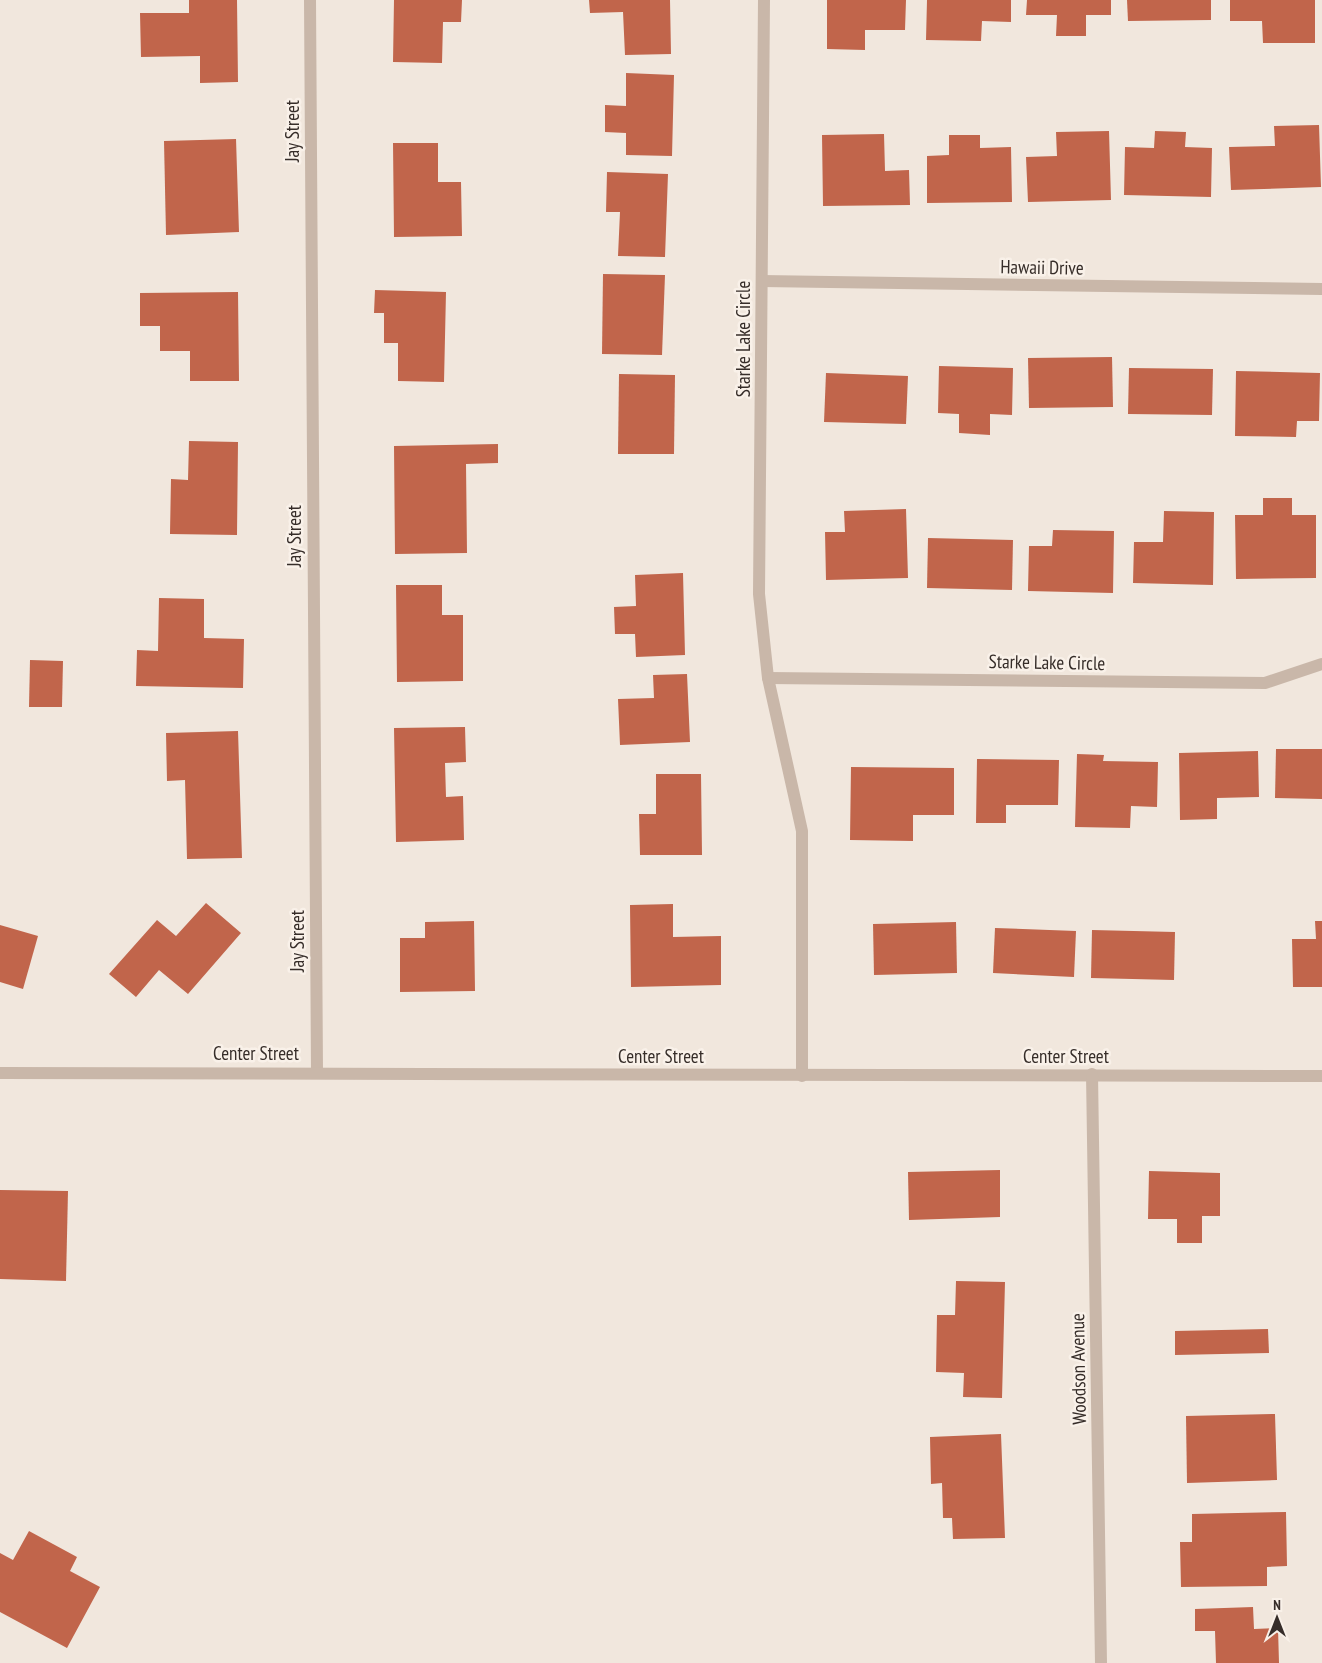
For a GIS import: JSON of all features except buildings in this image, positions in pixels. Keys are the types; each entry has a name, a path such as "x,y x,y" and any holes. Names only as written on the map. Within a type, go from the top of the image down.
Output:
{"street":[{"name":"Jay Street","path":"310,0 317,1072"},
{"name":"Starke Lake Circle","path":"764,0 759,594 768,678 802,831 802,1076"},
{"name":"Hawaii Drive","path":"762,282 1322,289"},
{"name":"Starke Lake Circle","path":"768,678 1265,683 1322,664"},
{"name":"Center Street","path":"0,1072 317,1072 802,1076 1092,1074 1322,1076"},
{"name":"Woodson Avenue","path":"1092,1074 1101,1663"}]}
